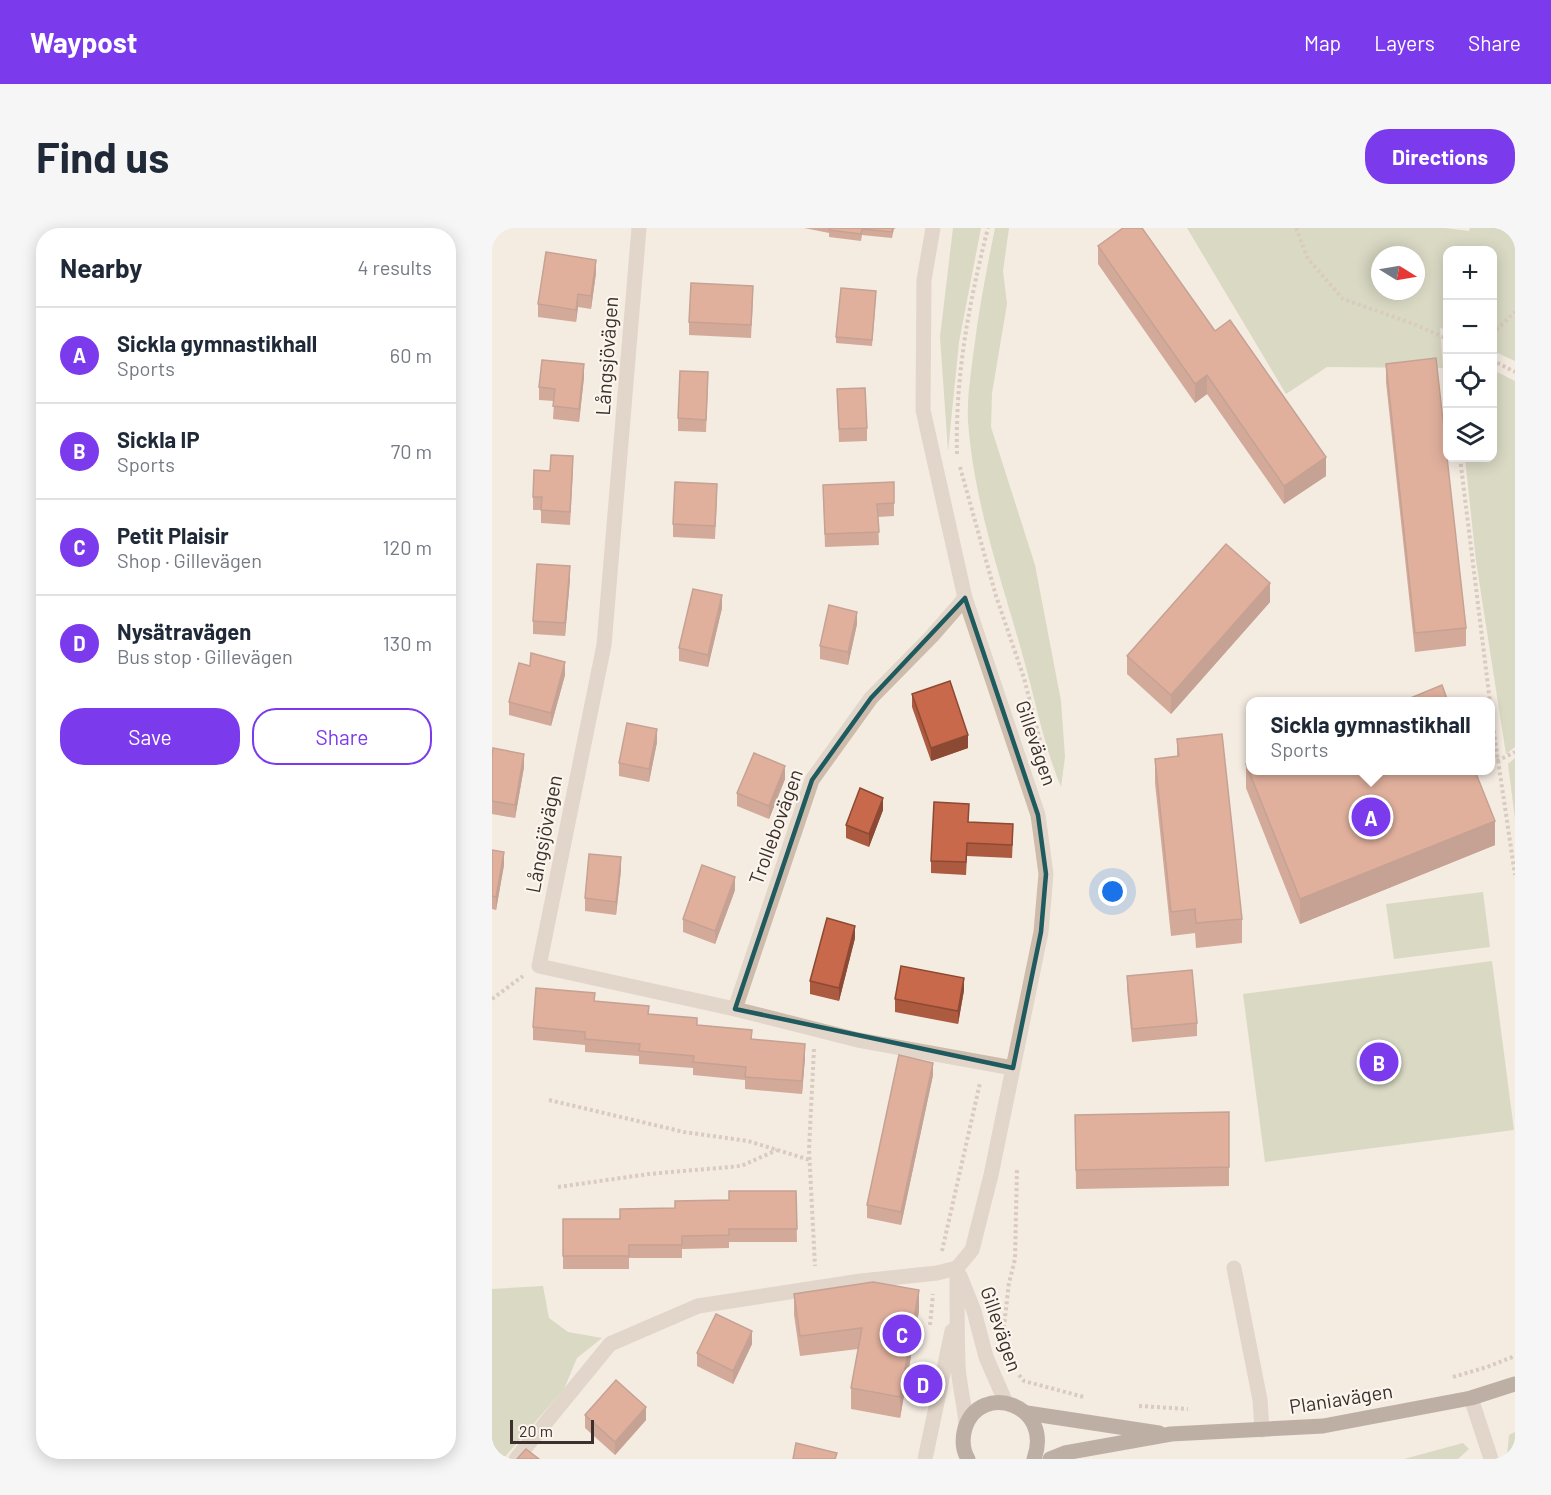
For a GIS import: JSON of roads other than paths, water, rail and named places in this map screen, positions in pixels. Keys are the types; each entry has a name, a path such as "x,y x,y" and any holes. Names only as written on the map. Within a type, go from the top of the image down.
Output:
{"main road":[{"name":"Planiavägen","path":"1050,1459 1065,1453 1171,1434 1323,1426 1471,1398 1515,1384"},
{"name":"Planiavägen","path":"1006,1403 1017,1406 1027,1413 1171,1434"},
{"path":"952,1459 965,1453 966,1425 976,1411 984,1405 1006,1403"},
{"path":"1027,1413 1038,1434 1038,1446 1034,1459"}],"street":[{"name":"Långsjövägen","path":"639,228 604,645 539,966 735,1009 858,1040 1013,1068"},
{"name":"Gillevägen","path":"933,228 924,280 923,410 965,598 1038,815 1046,874 1041,932 991,1175 972,1250 957,1268 958,1366 965,1403 966,1425"},
{"name":"Trollebovägen","path":"735,1009 812,780 871,698 932,636 965,598"},
{"name":"Gillevägen","path":"957,1268 974,1311 986,1358 1006,1403"},
{"path":"516,1459 610,1344 698,1306 937,1273 957,1268"},
{"path":"1234,1268 1260,1400 1262,1430"},
{"path":"925,1459 957,1305"},
{"path":"1471,1398 1488,1458"}],"place":[{"name":"Sickla gymnastikhall","path":"1371,817"},
{"name":"Sickla IP","path":"1379,1062"},
{"name":"Petit Plaisir","path":"902,1334"},
{"name":"Nysätravägen","path":"923,1384"}]}
